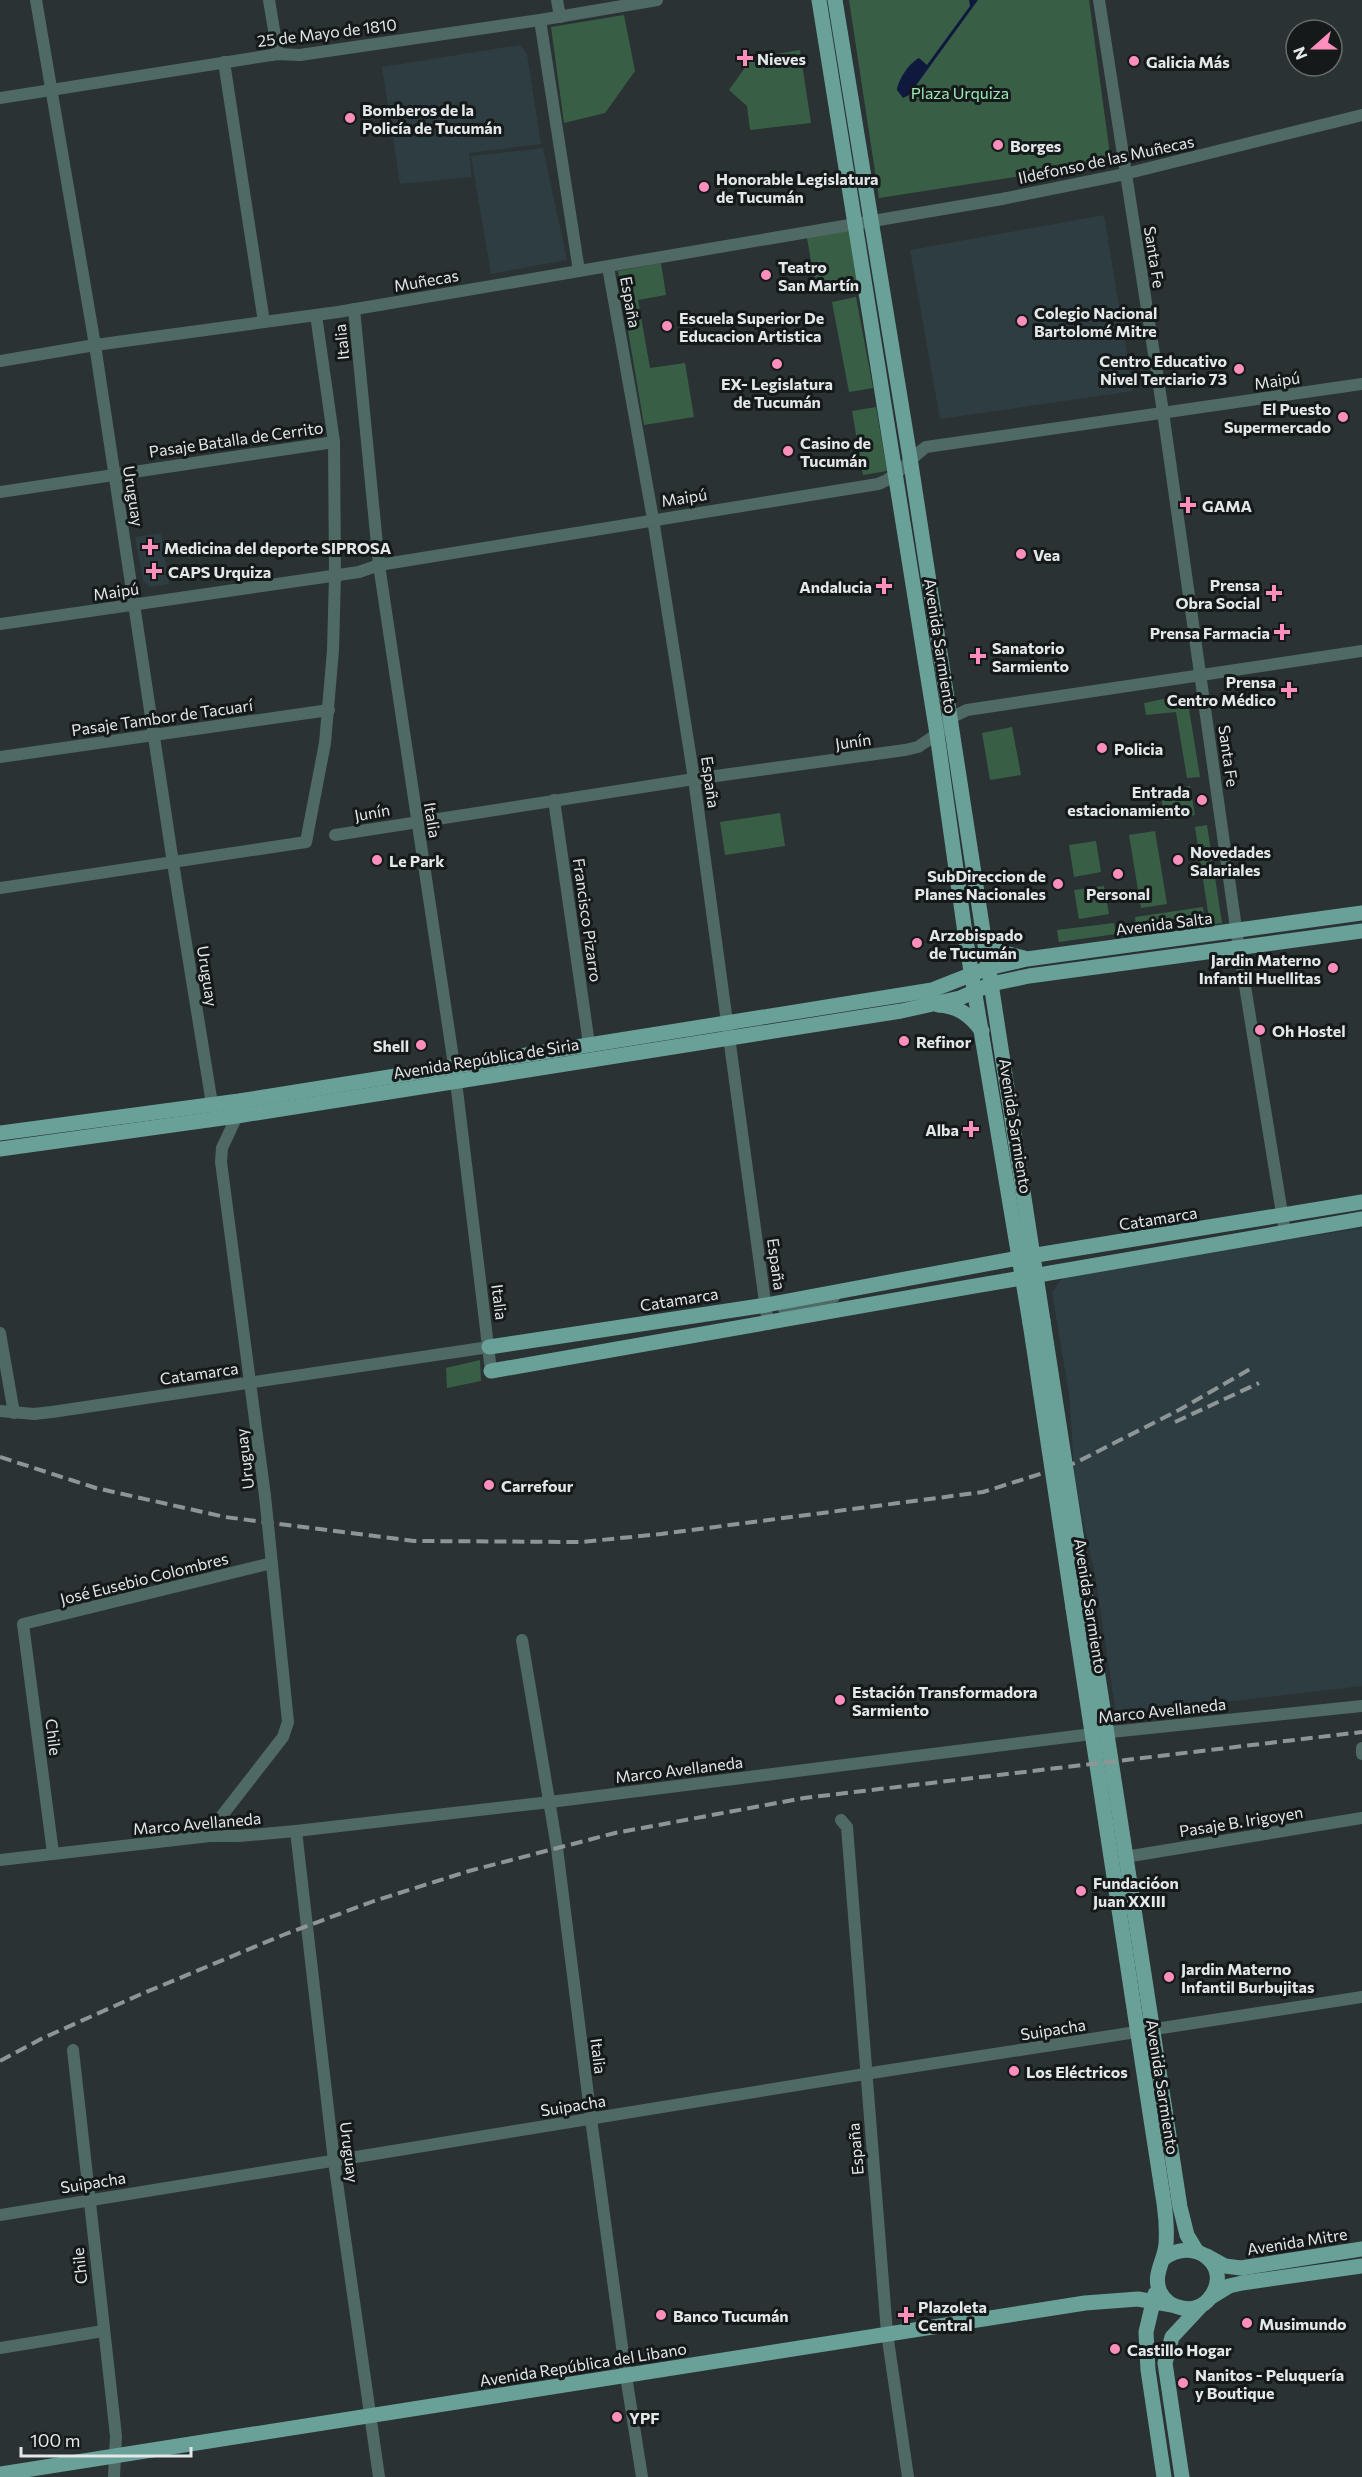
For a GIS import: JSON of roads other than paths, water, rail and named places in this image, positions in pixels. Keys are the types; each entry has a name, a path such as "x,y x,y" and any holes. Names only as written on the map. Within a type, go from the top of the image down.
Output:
{"main road":[{"name":"Avenida Sarmiento","path":"819,0 937,734 973,984 989,1029 1035,1315 1080,1607 1092,1734 1143,2032 1182,2219 1200,2252"},
{"name":"Avenida Sarmiento","path":"835,0 910,458 991,984 989,1029"},
{"name":"Avenida Salta","path":"973,984 988,968 1027,959 1237,932 1362,913"},
{"path":"973,984 991,984 1029,976 1362,931"},
{"path":"982,936 1005,953 1027,959"},
{"path":"967,947 964,963 959,971 930,998 957,1008 989,1029 1005,992 1012,985 1029,976"},
{"name":"Avenida República de Siria","path":"0,1149 237,1116 456,1081 727,1030 930,998 973,984"},
{"name":"Avenida República de Siria","path":"0,1133 228,1102 589,1044 727,1030"},
{"name":"Catamarca","path":"489,1347 767,1315 987,1284 1284,1224 1362,1202"},
{"name":"Catamarca","path":"491,1371 767,1315 858,1286 1025,1257 1284,1224 1362,1219"},
{"path":"1035,1315 1047,1281 1067,1268"},
{"path":"987,1284 1002,1285 1016,1292 1035,1315"},
{"name":"Avenida Sarmiento","path":"1080,1607 1108,1734 1125,1857 1167,2229 1163,2259"},
{"name":"Avenida Mitre","path":"1200,2252 1225,2266 1242,2268 1362,2249"},
{"path":"1182,2477 1165,2363 1172,2337 1206,2301 1217,2279 1211,2261 1200,2252 1178,2250 1163,2259 1157,2276 1158,2285 1160,2293 1172,2305 1191,2309 1206,2301"},
{"name":"Avenida Mitre","path":"1206,2301 1229,2286 1242,2283 1362,2266"},
{"path":"1158,2285 1146,2332 1148,2370 1164,2477"},
{"path":"1120,2299 1131,2304 1138,2312 1146,2332"},
{"name":"Avenida República del Libano","path":"0,2474 887,2333 1120,2299 1138,2299 1172,2305"}],"street":[{"name":"Uruguay","path":"36,0 95,345 212,1104"},
{"path":"269,0 278,54"},
{"path":"557,0 560,17"},
{"name":"25 de Mayo de 1810","path":"0,98 224,62 278,54 300,55 560,17 657,0"},
{"name":"Santa Fe","path":"1099,0 1163,412 1239,949 1284,1224"},
{"path":"540,20 579,271"},
{"path":"224,62 264,322"},
{"name":"Ildefonso de las Muñecas","path":"855,224 1002,199 1125,174 1362,115"},
{"name":"Muñecas","path":"0,361 95,345 354,309 855,224"},
{"name":"España","path":"608,267 653,519 694,779 767,1315"},
{"name":"Italia","path":"354,309 379,565 454,1065 491,1371"},
{"name":"Italia","path":"173,862 306,842 323,754 328,710 335,576 334,442 316,315"},
{"name":"Maipú","path":"0,624 335,576 359,572 379,565 878,484 896,475 910,458 926,447 1362,384"},
{"name":"Pasaje Batalla de Cerrito","path":"0,492 334,442"},
{"path":"950,718 967,710 1362,651"},
{"name":"Pasaje Tambor de Tacuarí","path":"0,757 328,710"},
{"name":"Junín","path":"335,835 694,779 905,750 918,747 937,734 950,718"},
{"name":"Francisco Pizarro","path":"554,800 589,1044"},
{"path":"0,888 173,862"},
{"path":"228,1102 237,1116"},
{"name":"Uruguay","path":"237,1116 222,1148 221,1162 252,1384 272,1563"},
{"path":"0,1333 14,1413"},
{"name":"Catamarca","path":"0,1411 14,1413 59,1411 489,1347"},
{"path":"210,1836 217,1822 283,1737 288,1722 272,1563"},
{"name":"José Eusebio Colombres","path":"23,1624 272,1563"},
{"name":"Chile","path":"23,1624 52,1853"},
{"name":"Italia","path":"522,1640 544,1780 550,1802 626,2376 642,2477"},
{"name":"Marco Avellaneda","path":"0,1860 210,1836 296,1831 550,1802 1092,1734 1362,1706"},
{"path":"1362,1748 1362,1754"},
{"name":"Pasaje B. Irigoyen","path":"1125,1857 1362,1818"},
{"name":"España","path":"841,1820 847,1827 887,2333 908,2477"},
{"name":"Uruguay","path":"296,1831 334,2161 379,2477"},
{"name":"Suipacha","path":"0,2215 865,2074 1362,1997"},
{"name":"Chile","path":"73,2050 116,2436 114,2477"},
{"path":"0,2348 103,2331"}],"water":[{"path":"969,0 978,0 909,95 903,98 897,90 899,81 905,72 919,58 927,65 970,6"}],"railway":[{"path":"0,1457 96,1488 225,1517 414,1541 581,1542 661,1534 983,1492 1075,1463 1179,1410 1252,1368"},
{"path":"1175,1422 1259,1383"},
{"path":"0,2061 41,2039 139,1995 283,1935 374,1901 469,1871 615,1833 804,1798 1362,1732"}],"place":[{"name":"Nieves","path":"745,58"},
{"name":"Galicia Más","path":"1134,61"},
{"name":"Bomberos de la Policía de Tucumán","path":"350,118"},
{"name":"Borges","path":"998,145"},
{"name":"Honorable Legislatura de Tucumán","path":"704,187"},
{"name":"Teatro San Martín","path":"766,275"},
{"name":"Colegio Nacional Bartolomé Mitre","path":"1022,321"},
{"name":"Escuela Superior De Educacion Artistica","path":"667,326"},
{"name":"EX- Legislatura de Tucumán","path":"777,364"},
{"name":"Centro Educativo Nivel Terciario 73","path":"1239,369"},
{"name":"El Puesto Supermercado","path":"1343,417"},
{"name":"Casino de Tucumán","path":"788,451"},
{"name":"GAMA","path":"1188,505"},
{"name":"Medicina del deporte SIPROSA","path":"150,547"},
{"name":"Vea","path":"1021,554"},
{"name":"CAPS Urquiza","path":"154,571"},
{"name":"Andalucia","path":"884,586"},
{"name":"Prensa Obra Social","path":"1274,593"},
{"name":"Prensa Farmacia","path":"1282,632"},
{"name":"Sanatorio Sarmiento","path":"978,656"},
{"name":"Prensa Centro Médico","path":"1289,690"},
{"name":"Policia","path":"1102,748"},
{"name":"Entrada estacionamiento","path":"1202,800"},
{"name":"Le Park","path":"377,860"},
{"name":"Novedades Salariales","path":"1178,860"},
{"name":"Personal","path":"1118,874"},
{"name":"SubDireccion de Planes Nacionales","path":"1058,884"},
{"name":"Arzobispado de Tucumán","path":"917,943"},
{"name":"Jardin Materno Infantil Huellitas","path":"1333,968"},
{"name":"Oh Hostel","path":"1260,1030"},
{"name":"Refinor","path":"904,1041"},
{"name":"Shell","path":"421,1045"},
{"name":"Alba","path":"971,1129"},
{"name":"Carrefour","path":"489,1485"},
{"name":"Estación Transformadora Sarmiento","path":"840,1700"},
{"name":"Fundacióon Juan XXIII","path":"1081,1891"},
{"name":"Jardin Materno Infantil Burbujitas","path":"1169,1977"},
{"name":"Los Eléctricos","path":"1014,2071"},
{"name":"Banco Tucumán","path":"661,2315"},
{"name":"Plazoleta Central","path":"906,2315"},
{"name":"Musimundo","path":"1247,2323"},
{"name":"Castillo Hogar","path":"1115,2349"},
{"name":"Nanitos - Peluquería y Boutique","path":"1183,2383"},
{"name":"YPF","path":"617,2417"}],"park label":[{"name":"Plaza Urquiza","path":"960,92"}]}
